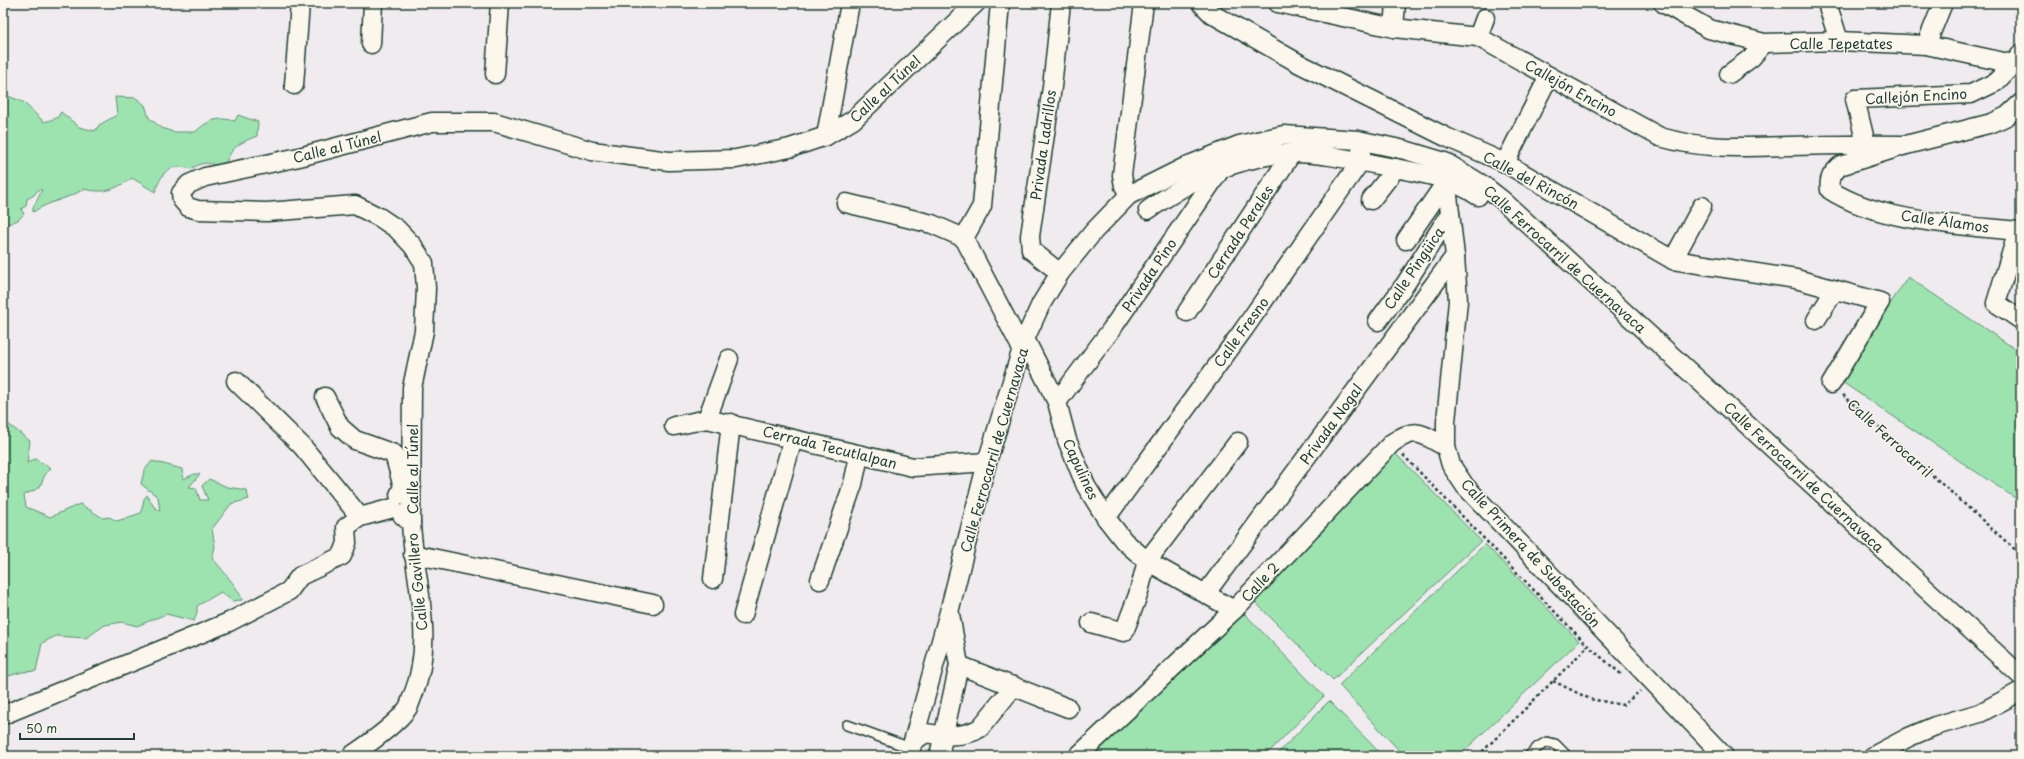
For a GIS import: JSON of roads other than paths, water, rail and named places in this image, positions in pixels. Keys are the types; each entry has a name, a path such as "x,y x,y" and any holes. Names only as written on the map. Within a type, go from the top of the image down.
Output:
{"street":[{"path":"294,84 300,3"},
{"path":"371,44 373,3"},
{"path":"495,74 500,3"},
{"path":"826,136 850,3"},
{"name":"Calle al Túnel","path":"411,522 412,388 424,331 426,288 424,263 413,246 397,229 379,217 355,205 267,212 198,210 188,207 182,200 181,193 189,184 205,177 299,156 432,122 494,122 592,150 669,162 736,159 790,148 826,136 853,120 976,3"},
{"path":"964,238 982,206 1000,3"},
{"name":"Privada Ladrillos","path":"1060,273 1031,250 1030,236 1052,87 1061,3"},
{"path":"1129,195 1124,186 1122,175 1144,3"},
{"name":"Calle del Rincón","path":"1202,3 1212,14 1300,64 1446,138 1505,164 1673,260 1796,279 1880,302 1831,384"},
{"path":"1394,28 1396,3"},
{"name":"Calle Tepetates","path":"1663,3 1709,28 1764,43 1839,41 1926,45 2017,59"},
{"path":"1827,3 1839,41"},
{"path":"1926,45 1943,3"},
{"name":"Callejón Encino","path":"1287,4 1394,28 1478,37 1660,137 1687,145 1718,148 1866,144 1906,145"},
{"path":"1478,37 1485,18"},
{"path":"1729,74 1751,58 1764,43"},
{"name":"Callejón Encino","path":"1866,144 1855,99 1971,94 1996,82 2017,59"},
{"path":"1505,164 1549,76"},
{"name":"Calle Álamos","path":"2021,103 2007,116 1992,123 1906,145 1840,166 1833,172 1829,180 1830,190 1842,198 1914,220 2018,231 1996,303 2021,320"},
{"name":"Calle Ferrocarril de Cuernavaca","path":"911,749 949,612 987,462 1023,344 1041,304 1060,273 1094,231 1129,195 1189,165 1239,145 1284,135 1358,140 1405,150 1445,162 1483,184 1502,199 2021,676"},
{"name":"Calle Primera de Subestación","path":"1446,138 1446,181 1456,256 1458,301 1446,421 1446,447 1452,465 1465,486 1646,686 1724,756"},
{"path":"1358,140 1361,152 1360,162"},
{"name":"Privada Pino","path":"1057,402 1112,330 1239,145"},
{"name":"Calle Ferrocarril de Cuernavaca","path":"1148,210 1180,187 1205,174 1254,159 1292,153 1334,156 1396,168 1459,184 1494,208 2021,691"},
{"name":"Cerrada Perales","path":"1187,312 1292,153"},
{"name":"Calle Fresno","path":"1106,518 1244,329 1360,162"},
{"path":"1371,200 1396,168"},
{"path":"1406,240 1446,181"},
{"path":"846,203 932,224 964,238 1023,344"},
{"path":"1673,260 1702,206"},
{"name":"Calle Pingüica","path":"1378,321 1406,283 1450,214"},
{"name":"Privada Nogal","path":"1206,593 1456,256"},
{"path":"1816,320 1835,290"},
{"name":"Capulines","path":"1023,344 1057,402 1067,440 1086,486 1106,518 1124,541 1147,561 1234,610"},
{"path":"707,418 729,359"},
{"path":"236,381 302,446 360,516"},
{"path":"3,715 229,622 289,591 300,576 342,556 347,543 346,527 360,516 393,508 403,486 394,454 355,440 340,427 325,397"},
{"name":"Cerrada Tecutlalpan","path":"674,426 707,418 859,456 913,467 987,462"},
{"path":"713,579 731,423"},
{"name":"Calle 2","path":"1078,756 1234,610 1392,443 1405,434 1419,432 1446,447"},
{"path":"744,615 794,439"},
{"path":"1091,623 1124,632 1138,595 1147,561 1238,442"},
{"path":"820,580 853,484 859,456"},
{"name":"Calle Gavillero","path":"351,756 374,740 407,709 417,684 423,652 421,594 413,554 411,522 393,508"},
{"path":"413,554 653,604"},
{"path":"939,756 959,665 953,626 949,612"},
{"path":"959,665 1068,708"},
{"path":"911,749 925,733 944,736 974,732 980,728 1014,686"},
{"path":"1873,756 1909,737 1935,726 1980,713 2021,691"}],"lane":[{"path":"847,726 911,749"},
{"path":"1529,756 1538,747 1547,742 1555,744 1567,756"}]}
